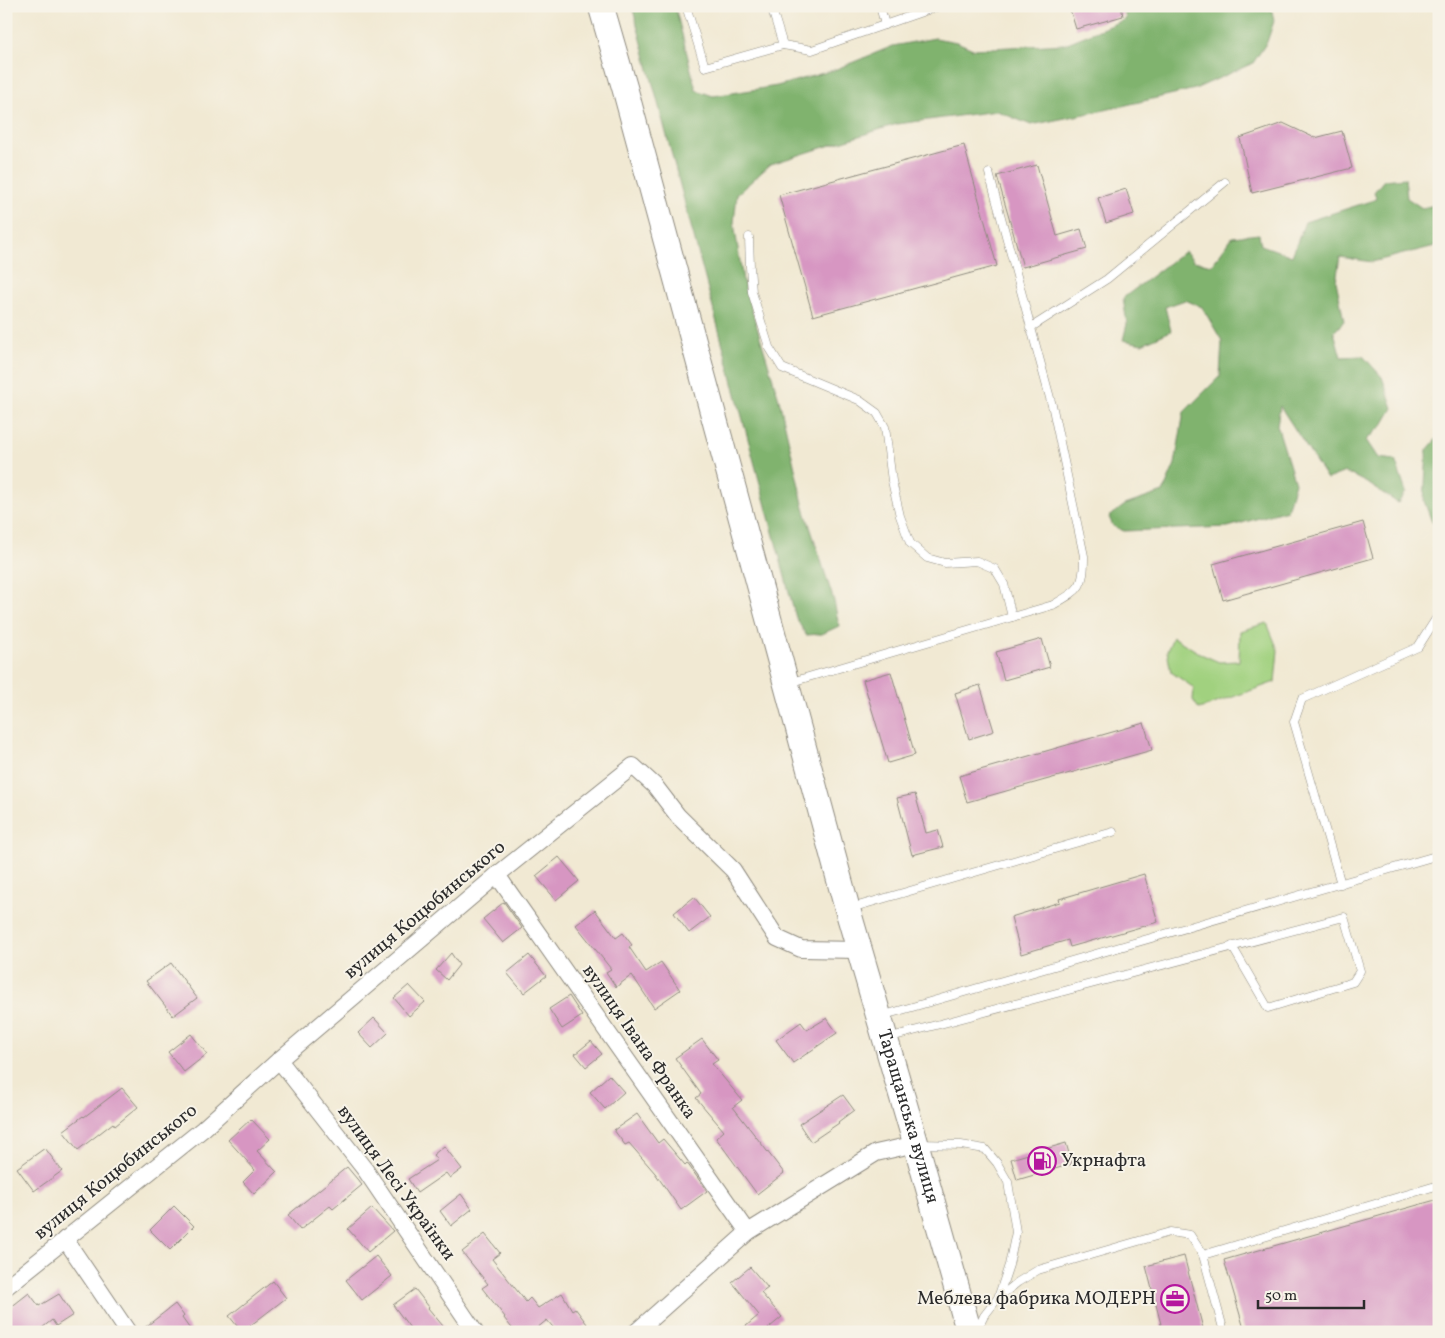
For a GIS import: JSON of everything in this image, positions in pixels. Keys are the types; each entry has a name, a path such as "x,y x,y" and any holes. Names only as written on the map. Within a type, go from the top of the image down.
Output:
{"main road":[{"name":"Таращанська вулиця","path":"601,6 626,89 846,906 916,1144 968,1332"}],"street":[{"name":"вулиця Коцюбинського","path":"6,1287 203,1129 279,1060 497,874 633,766 655,786 678,816 733,870 777,938 801,949 859,950"},
{"name":"вулиця Івана Франка","path":"497,874 748,1232"},
{"name":"вулиця Лесі Українки","path":"279,1060 366,1171 475,1332"},
{"path":"636,1332 652,1326 748,1232 876,1153 916,1144"},
{"path":"65,1239 128,1332"}],"lane":[{"path":"686,6 705,68 783,45 812,50 939,6"},
{"path":"771,6 783,45"},
{"path":"880,6 885,25"},
{"path":"786,683 1053,605 1076,591 1084,576 1084,556 1053,409 989,173"},
{"path":"1030,328 1108,279 1225,182"},
{"path":"750,237 752,292 769,347 782,368 859,400 877,413 885,427 894,490 900,516 910,543 927,558 944,563 977,561 996,569 1004,584 1012,617"},
{"path":"1341,884 1294,722 1302,699 1418,647 1439,614"},
{"path":"846,906 1113,832"},
{"path":"882,1028 1341,884 1439,856"},
{"path":"882,1028 1232,946 1344,917 1360,971 1353,982 1268,1008 1232,946"},
{"path":"916,1144 961,1145 985,1150 997,1163 1008,1182 1016,1232 1009,1265 998,1298"},
{"path":"1203,1255 1439,1185"},
{"path":"976,1332 984,1316 998,1298 1018,1282 1038,1270 1170,1232 1190,1235 1203,1255 1224,1332"}],"green space":[{"path":"632,6 675,6 696,90 713,96 777,86 834,70 893,46 935,38 957,42 973,49 1065,44 1126,19 1123,6 1271,6 1274,21 1267,42 1253,63 1195,89 1031,125 997,111 897,124 771,164 737,194 734,223 743,281 779,399 804,508 834,601 839,626 822,634 806,635 796,618"},
{"path":"1405,178 1407,198 1422,208 1439,204 1439,245 1372,262 1340,257 1336,281 1344,321 1334,332 1341,357 1363,356 1382,377 1393,408 1383,425 1366,440 1378,458 1395,460 1406,492 1398,503 1369,484 1345,472 1327,479 1280,406 1277,425 1295,483 1287,510 1228,527 1124,531 1113,526 1109,517 1125,505 1163,492 1175,464 1184,412 1220,376 1222,341 1202,307 1185,300 1165,307 1171,331 1142,344 1123,340 1127,324 1123,298 1185,251 1194,261 1212,265 1232,237 1259,234 1261,245 1292,256 1305,222 1377,199 1374,192 1384,180"},
{"path":"1439,436 1439,526 1432,522 1424,501 1427,450"},
{"path":"1267,623 1278,650 1275,682 1199,709 1193,700 1194,688 1171,672 1167,651 1173,637 1219,662 1239,661 1240,631"}],"building":[{"path":"1069,6 1121,6 1123,16 1076,29"},
{"path":"1283,123 1315,138 1342,131 1352,168 1252,193 1240,138"},
{"path":"964,145 997,266 813,316 779,195"},
{"path":"1037,165 1057,236 1081,229 1087,249 1023,267 997,176"},
{"path":"1126,189 1134,214 1106,223 1098,198"},
{"path":"1363,522 1373,558 1223,600 1213,564"},
{"path":"1042,639 1050,667 1004,680 996,652"},
{"path":"891,672 915,755 888,763 863,680"},
{"path":"980,685 994,731 969,739 955,693"},
{"path":"1144,723 1152,750 967,802 959,776"},
{"path":"915,794 926,833 938,830 943,847 912,855 897,798"},
{"path":"559,857 579,881 556,900 536,876"},
{"path":"1144,874 1158,922 1070,947 1068,940 1021,954 1011,917 1060,902 1059,899"},
{"path":"694,897 710,917 689,933 674,913"},
{"path":"504,902 522,928 503,943 483,919"},
{"path":"595,910 616,938 623,933 632,945 629,947 646,972 661,962 680,990 654,1008 632,975 616,987 606,972 611,969 576,925"},
{"path":"451,953 459,965 447,980 436,970"},
{"path":"529,955 546,976 524,993 507,973"},
{"path":"171,963 197,998 173,1016 146,981"},
{"path":"409,985 425,1002 409,1016 394,998"},
{"path":"569,996 582,1016 562,1029 549,1009"},
{"path":"374,1018 388,1033 372,1048 358,1033"},
{"path":"827,1018 837,1033 793,1063 776,1040 801,1022 807,1030"},
{"path":"191,1034 207,1054 184,1072 168,1052"},
{"path":"702,1039 718,1060 712,1064 742,1100 733,1107 784,1173 757,1194 716,1138 724,1131 696,1098 701,1094 675,1058"},
{"path":"591,1041 602,1054 586,1067 575,1054"},
{"path":"609,1075 624,1092 605,1109 590,1092"},
{"path":"122,1088 138,1107 115,1126 113,1123 78,1150 63,1131"},
{"path":"843,1095 854,1110 811,1142 799,1124"},
{"path":"637,1114 658,1143 663,1139 685,1165 687,1163 707,1191 681,1210 655,1173 629,1143 625,1145 614,1130"},
{"path":"251,1119 270,1139 257,1151 277,1172 254,1194 243,1182 255,1170 228,1140"},
{"name":"Укрнафта","path":"1066,1143 1072,1164 1017,1180 1011,1159"},
{"path":"444,1146 462,1169 450,1178 446,1173 417,1193 408,1179 437,1160 433,1155"},
{"path":"45,1148 62,1171 34,1191 17,1168"},
{"path":"347,1167 362,1185 333,1209 330,1206 300,1230 288,1215"},
{"path":"461,1194 472,1209 451,1226 440,1211"},
{"path":"1439,1199 1439,1332 1245,1332 1224,1260"},
{"path":"174,1206 194,1226 170,1250 150,1230"},
{"path":"372,1208 393,1231 368,1252 348,1229"},
{"path":"485,1234 500,1253 492,1259 526,1302 530,1298 538,1308 562,1293 572,1310 575,1308 587,1324 578,1332 557,1332 547,1320 532,1332 515,1332 482,1288 488,1284 462,1252"},
{"path":"376,1256 392,1276 362,1300 346,1280"},
{"name":"Меблева фабрика МОДЕРН","path":"1184,1256 1204,1332 1163,1332 1146,1266"},
{"path":"750,1267 768,1288 761,1293 782,1317 764,1332 739,1332 759,1315 732,1282"},
{"path":"273,1281 286,1298 242,1332 229,1316"},
{"path":"415,1289 448,1332 413,1332 393,1305"},
{"path":"29,1293 39,1306 59,1294 73,1315 56,1326 52,1320 37,1332 10,1332 6,1327 6,1311"},
{"path":"175,1304 192,1332 139,1332"}],"place":[{"name":"Укрнафта","path":"1042,1161"},
{"name":"Меблева фабрика МОДЕРН","path":"1175,1299"}]}
